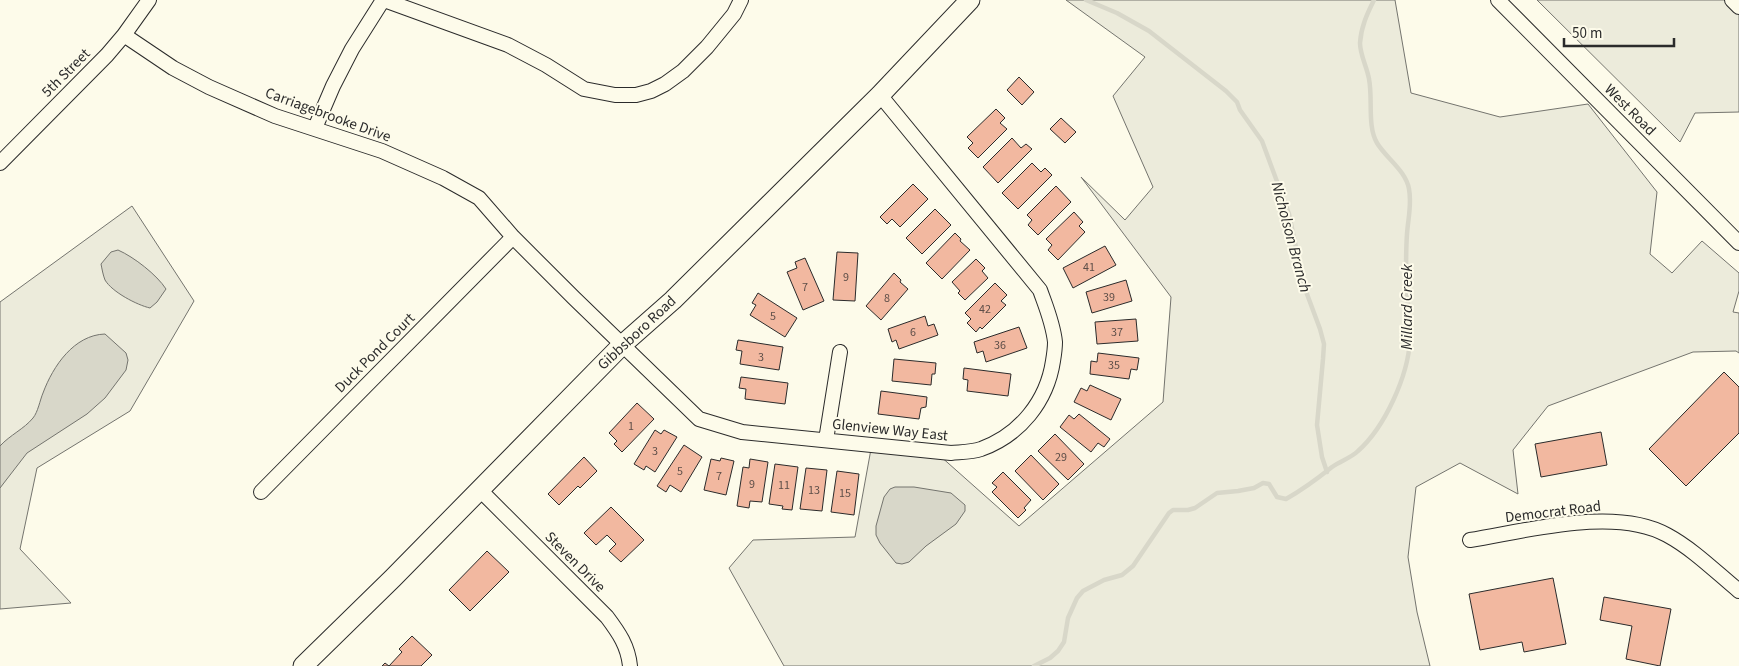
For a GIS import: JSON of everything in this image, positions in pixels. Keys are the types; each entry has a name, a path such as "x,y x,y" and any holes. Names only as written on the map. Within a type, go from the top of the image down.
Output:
{"street":[{"name":"5th Street","path":"0,163 107,55 149,0"},
{"path":"314,128 348,57 383,0 508,45 546,65 584,90 615,95 636,95 651,91 683,71 707,47 734,14 741,0"},
{"name":"Gibbsboro Road","path":"304,666 480,490 622,344 674,300 880,95 970,0"},
{"name":"West Road","path":"1498,0 1739,243"},
{"path":"1732,0 1739,7"},
{"name":"Carriagebrooke Drive","path":"124,35 173,68 209,87 275,116 382,151 443,178 478,198 513,237 622,344"},
{"name":"Glenview Way East","path":"622,344 699,419 742,432 951,453 980,450 1003,439 1022,424 1038,404 1046,388 1051,373 1055,344 1051,321 1040,290 880,95"},
{"name":"Duck Pond Court","path":"261,492 513,237"},
{"path":"826,440 840,352"},
{"name":"Steven Drive","path":"480,490 620,633 628,650 630,666"},
{"name":"Democrat Road","path":"1470,540 1575,522 1606,521 1645,525 1667,535 1686,547 1739,591"}],"shaded area":[{"path":"1066,0 1395,0 1411,93 1500,117 1588,104 1657,192 1650,254 1672,273 1702,241 1739,273 1739,291 1733,312 1739,313 1739,353 1736,351 1693,352 1548,406 1513,450 1518,494 1460,463 1416,487 1408,557 1417,612 1430,666 784,666 729,568 753,540 855,537 871,449 939,455 1019,526 1163,402 1171,297 1081,177 1125,220 1153,187 1113,96 1145,57"},
{"path":"1537,0 1739,0 1739,112 1695,113 1680,142"},
{"path":"132,206 194,301 130,411 37,468 20,549 71,603 0,609 0,302"},
{"path":"118,250 145,267 166,289 150,308 125,297 108,285 105,280 101,264 111,252"},
{"path":"105,334 126,353 128,360 126,370 105,398 87,414 27,453 0,488 0,446 33,418 47,383 66,354 84,340"},
{"path":"895,487 914,487 951,493 965,505 965,511 956,524 926,546 909,562 902,564 896,563 876,535 876,526 884,497 890,489"}],"building":[{"path":"1019,77 1034,92 1022,105 1007,90"},
{"path":"996,109 1005,118 1000,123 1007,129 978,158 968,148 973,143 967,137"},
{"path":"1061,118 1076,132 1065,143 1050,129"},
{"path":"1012,138 1021,148 1026,144 1032,149 998,183 983,167"},
{"path":"1032,163 1041,172 1045,168 1052,175 1018,209 1002,193"},
{"path":"913,184 928,199 900,227 892,219 887,224 880,217"},
{"path":"1056,186 1071,202 1038,235 1028,225 1032,220 1027,215"},
{"path":"935,209 951,225 922,254 906,238"},
{"path":"1074,212 1083,222 1079,226 1085,232 1058,260 1048,250 1052,245 1046,239"},
{"path":"955,233 961,239 960,241 970,250 942,279 926,263"},
{"path":"1105,246 1116,265 1073,288 1063,268"},
{"path":"837,252 858,253 855,301 833,300"},
{"path":"805,258 824,301 803,310 787,272 797,268 795,262"},
{"path":"976,259 985,268 982,271 988,278 965,300 958,293 960,291 952,282"},
{"path":"894,273 908,289 881,320 866,306"},
{"path":"1126,280 1132,301 1092,313 1086,292"},
{"path":"995,283 1007,295 1001,301 1006,305 982,329 980,327 976,332 967,323 971,319 965,313"},
{"path":"758,293 797,318 785,337 750,315 756,305 752,303"},
{"path":"925,316 928,326 934,324 938,335 899,349 896,340 892,342 888,329"},
{"path":"1136,319 1138,341 1097,344 1095,322"},
{"path":"1019,327 1027,348 986,362 983,351 977,353 974,342"},
{"path":"738,340 783,347 779,370 740,364 742,351 736,350"},
{"path":"1098,353 1139,358 1137,370 1131,369 1129,379 1090,374 1091,361 1097,362"},
{"path":"894,359 936,363 931,385 892,381"},
{"path":"964,368 1011,374 1008,396 967,391 968,380 963,379"},
{"path":"1724,372 1739,387 1739,433 1686,486 1649,449"},
{"path":"741,377 788,383 785,404 745,399 746,389 739,388"},
{"path":"1090,385 1121,399 1111,420 1074,402 1081,388 1087,391"},
{"path":"881,391 927,397 926,407 921,408 919,419 878,414"},
{"path":"637,403 654,419 622,452 614,444 617,441 609,433"},
{"path":"1079,414 1110,439 1104,447 1098,443 1091,452 1060,427 1069,415 1074,419"},
{"path":"655,430 661,434 664,430 677,437 655,472 646,466 644,470 634,464"},
{"path":"1601,432 1607,465 1541,477 1535,444"},
{"path":"1055,434 1084,464 1068,480 1038,451"},
{"path":"684,445 702,457 681,492 670,485 666,492 657,486"},
{"path":"1031,455 1059,484 1043,500 1015,471"},
{"path":"584,457 597,471 559,505 548,494"},
{"path":"721,458 734,461 726,495 704,490 711,459 720,461"},
{"path":"750,459 768,462 762,502 750,501 749,508 737,506 743,467 749,468"},
{"path":"775,464 798,467 792,510 782,509 783,506 769,504"},
{"path":"806,468 827,470 822,511 800,509"},
{"path":"837,471 859,474 854,515 831,512"},
{"path":"1003,472 1031,500 1024,508 1026,510 1018,518 992,492 997,487 992,483"},
{"path":"611,507 644,540 621,562 609,551 616,544 607,535 596,545 584,533"},
{"path":"487,551 509,572 470,611 449,590"},
{"path":"1553,578 1566,644 1524,652 1522,642 1480,650 1469,594"},
{"path":"1604,597 1671,609 1660,666 1626,659 1632,626 1600,620"},
{"path":"412,636 432,655 421,666 389,666 402,652 399,649"}],"waterway":[{"name":"Nicholson Branch","path":"1086,0 1117,13 1149,31 1226,91 1237,102 1240,110 1262,141 1289,214 1304,286 1324,344 1317,425 1322,457 1327,472"},
{"name":"Millard Creek","path":"1034,666 1050,658 1064,642 1068,618 1077,598 1083,591 1104,580 1122,575 1133,566 1169,513 1173,510 1195,508 1217,493 1254,488 1263,483 1269,484 1277,497 1286,499 1358,451 1368,441 1386,415 1400,385 1410,340 1406,271 1410,200 1409,189 1404,176 1381,149 1372,129 1369,79 1360,43 1365,21 1374,0"}]}
